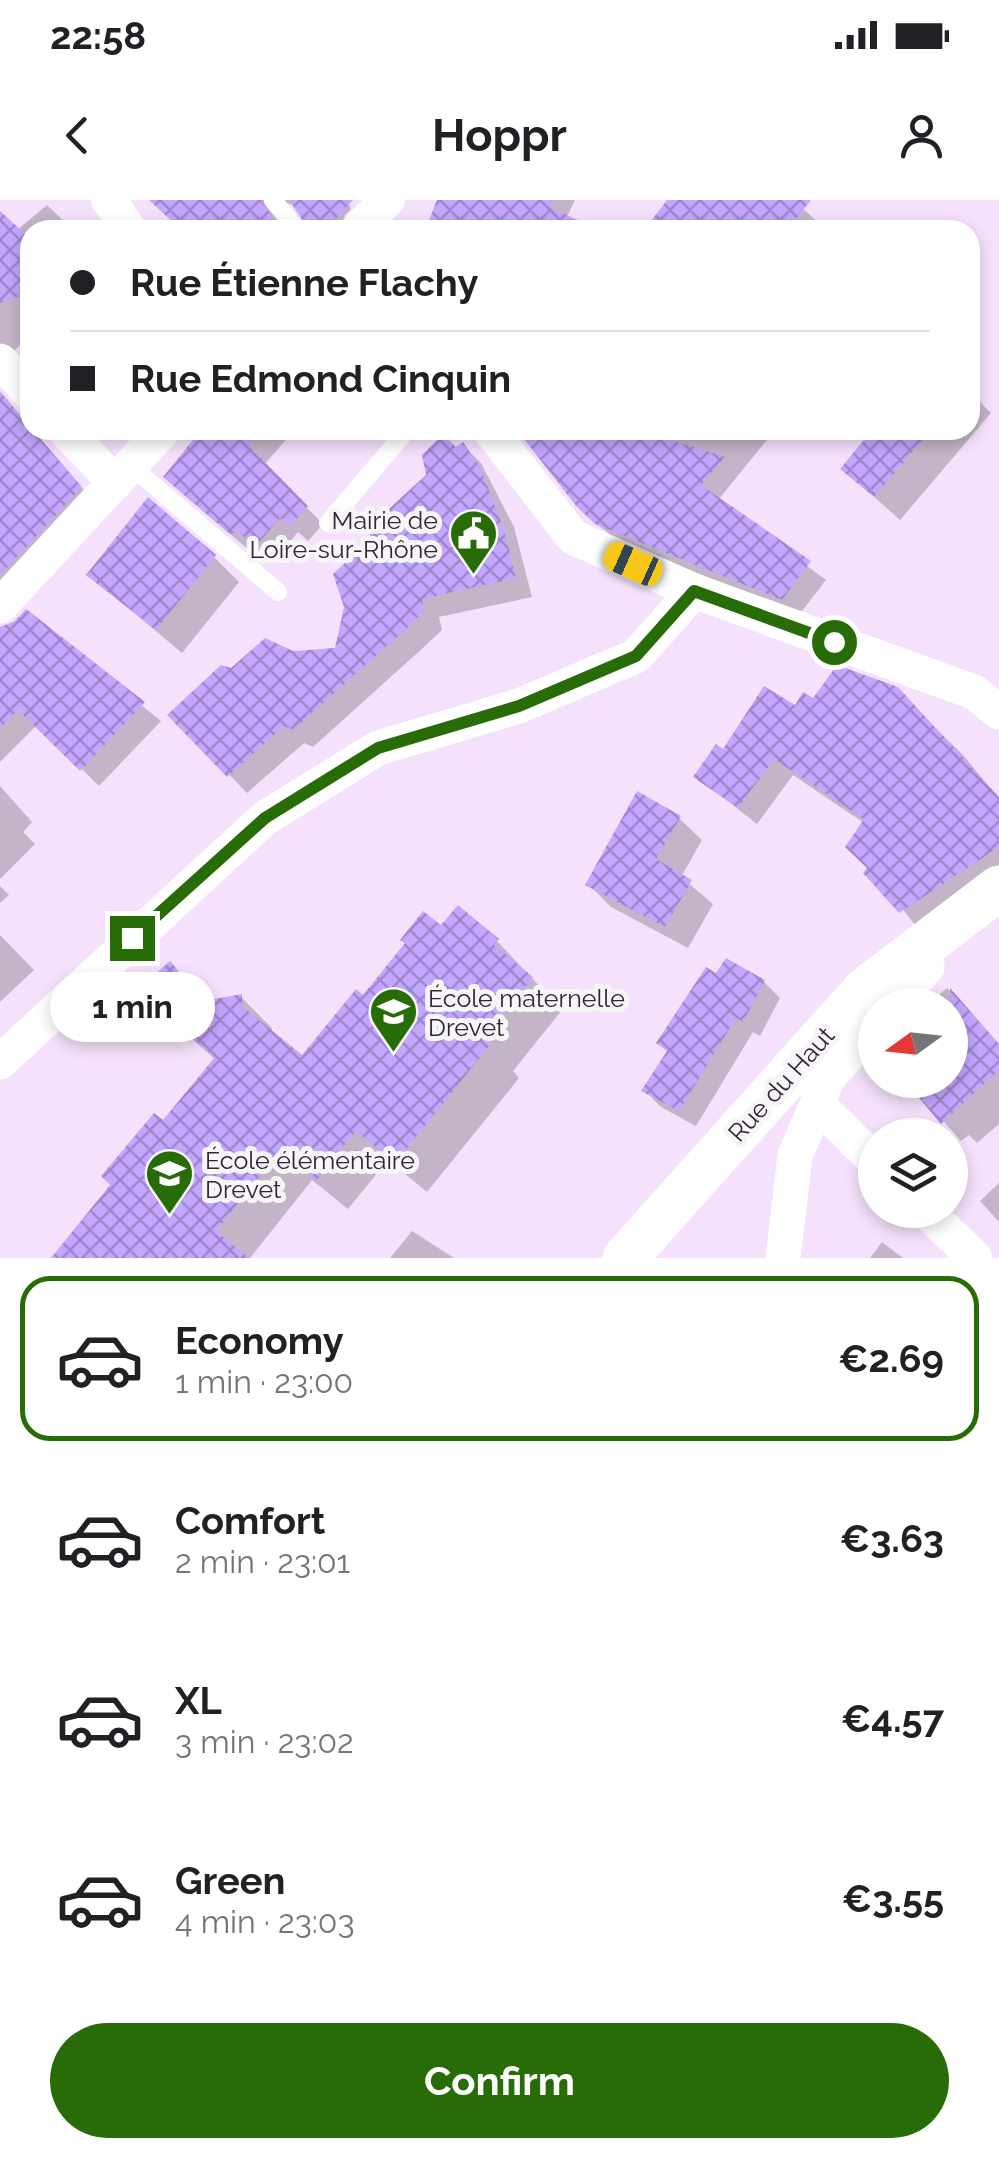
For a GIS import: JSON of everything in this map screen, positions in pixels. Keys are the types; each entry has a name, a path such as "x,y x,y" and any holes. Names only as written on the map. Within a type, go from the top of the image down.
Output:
{"street":[{"path":"368,220 387,200"},
{"path":"0,361 20,382"},
{"path":"78,440 122,474"},
{"path":"0,606 154,440"},
{"path":"498,440 573,537 694,591 974,692 999,712"},
{"path":"0,1062 265,818 378,748 519,706 636,656 694,591"},
{"name":"Rue du Haut","path":"624,1258 866,990 999,888"},
{"path":"908,988 927,967 922,947"},
{"path":"783,1258 795,1156 828,1078 858,1044"},
{"path":"819,1106 858,1144"},
{"path":"943,1228 974,1258"}],"lane":[{"path":"272,200 289,220"},
{"path":"328,523 399,440"},
{"path":"122,474 278,592"}],"building":[{"path":"149,200 261,200 274,220 170,220"},
{"path":"289,200 353,200 335,220 302,220"},
{"path":"437,200 553,200 550,208 578,220 429,220"},
{"path":"667,200 811,200 795,220 652,220"},
{"path":"0,211 20,229 20,296 0,303"},
{"path":"0,392 20,415 20,440 41,440 82,487 0,575"},
{"path":"193,440 255,440 249,446 308,506 290,526 280,518 255,547 236,530 231,535 163,477"},
{"path":"437,440 449,440 456,447 463,442 480,467 504,530 516,578 422,599 424,611 407,628 293,730 284,726 227,777 167,715 221,665 231,668 265,638 293,651 335,648 344,607 333,574 371,539 368,528 426,475 422,455"},
{"path":"525,440 671,440 725,457 701,485 811,561 782,600 595,524"},
{"path":"864,440 922,440 874,497 840,469"},
{"path":"148,497 216,555 156,630 86,575"},
{"path":"26,609 145,702 80,771 18,710 0,728 0,627 15,621"},
{"path":"837,665 898,687 999,797 999,847 899,913 863,873 867,868 845,847 864,819 774,759 738,808 693,777 716,744 723,749 764,686 795,705 803,692 813,698"},
{"path":"637,791 681,816 656,859 692,880 665,927 585,885"},
{"path":"458,905 499,939 494,945 533,977 483,1039 490,1045 395,1163 356,1131 316,1181 280,1151 216,1231 249,1258 51,1258 110,1185 101,1176 154,1113 163,1120 215,1057 135,992 170,961 204,1001 242,994 242,1006 302,1055 356,989 363,995 405,943 400,940 423,911 441,925"},
{"path":"726,958 765,980 743,1022 736,1018 679,1111 641,1091 667,1051 656,1043 706,967 716,973"},
{"path":"968,1009 999,1044 999,1070 947,1118 936,1118 919,1098 968,1098"}],"place":[{"name":"Mairie de Loire-sur-Rhône","path":"473,576"},
{"name":"École maternelle Drevet","path":"393,1054"},
{"name":"École élémentaire Drevet","path":"170,1216"}],"route":[{"path":"132,938 265,818 378,748 519,706 636,656 694,591 834,642"}]}
